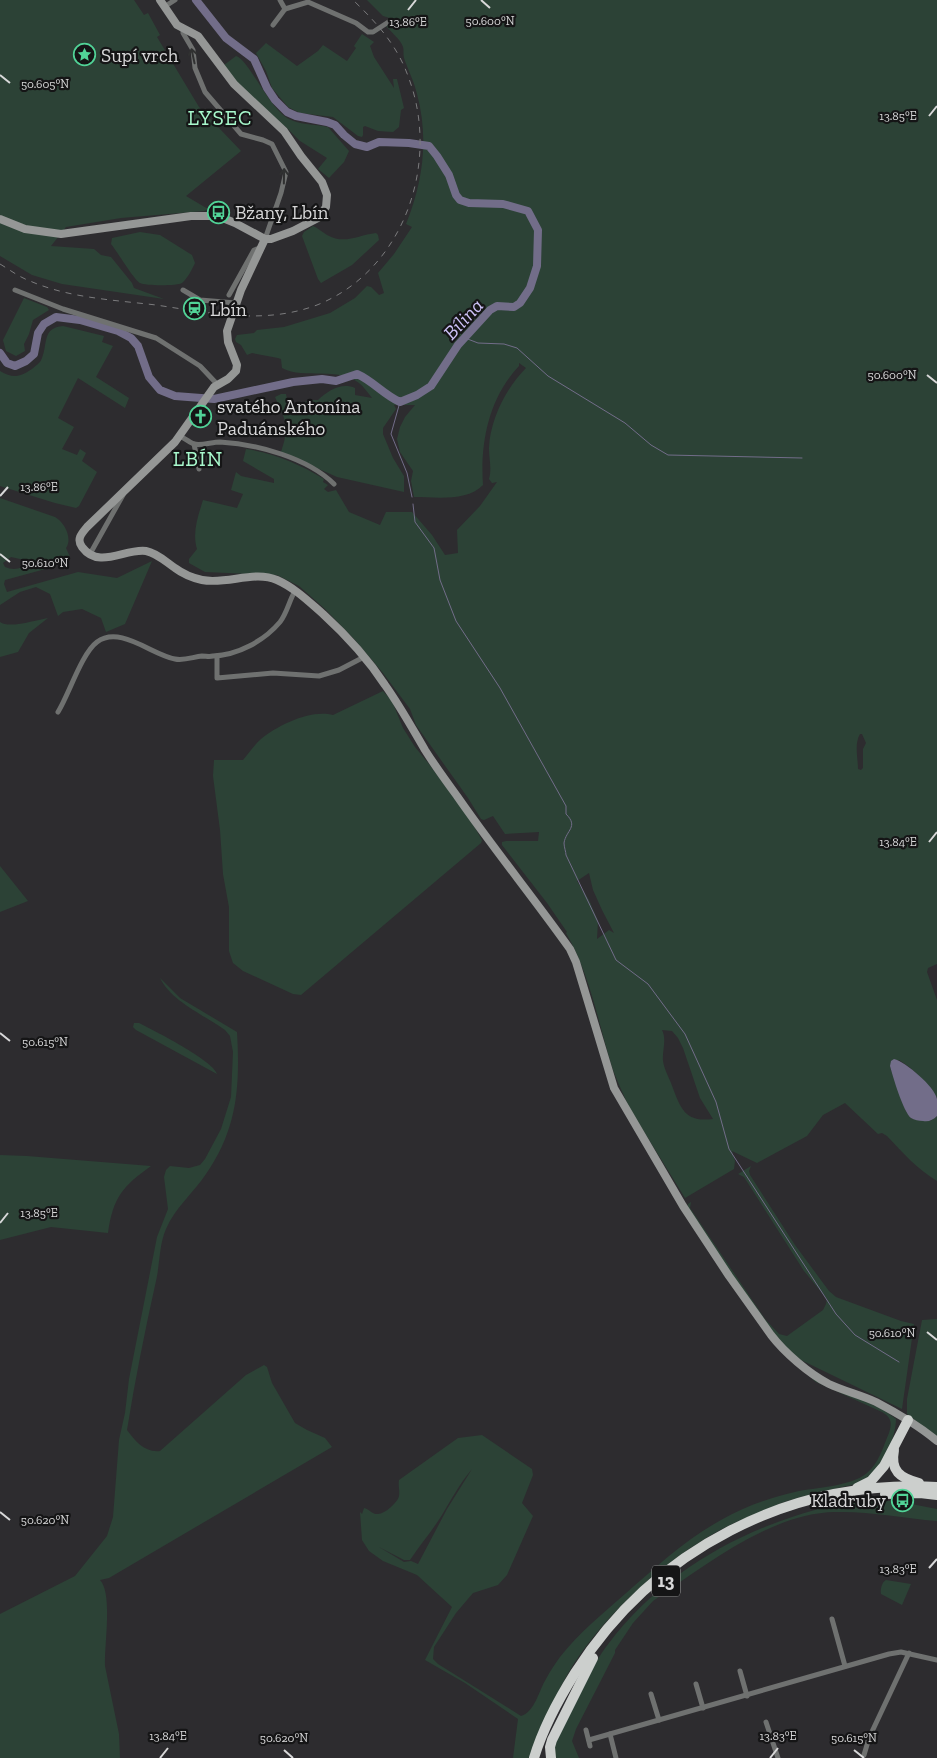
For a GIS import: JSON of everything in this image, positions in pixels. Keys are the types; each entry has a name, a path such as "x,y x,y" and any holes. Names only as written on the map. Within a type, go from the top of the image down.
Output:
{"highway":[{"path":"849,1491 871,1481 877,1476 908,1420"},
{"path":"894,1445 892,1457 894,1465 901,1476 906,1480 937,1487"},
{"name":"13","path":"534,1758 558,1702 587,1654 620,1615 660,1576 721,1536 755,1518 794,1504 849,1491 881,1488 937,1487"},
{"name":"13","path":"541,1758 564,1705 593,1658 624,1619 665,1581 702,1555 749,1528 797,1510 879,1494 920,1493 937,1495"},
{"path":"550,1758 552,1740 593,1658"}],"street":[{"path":"0,219 26,229 61,234 191,216 211,215 230,220 265,239 276,238 318,218 324,211 327,204 326,190 317,175 284,132 234,84 198,36 183,29 173,21 160,0"},
{"path":"164,7 175,0"},
{"path":"280,0 285,9"},
{"path":"273,25 285,9 308,2 356,23 368,32 373,32 390,21 393,22"},
{"path":"183,29 183,33 193,50 195,68 205,92 241,134 272,144 286,172 282,194 265,239 236,303 228,327 227,337 235,359 236,371 228,379 217,384 180,436 82,533 80,544 94,556 109,558 138,550 148,551 189,576 205,581 263,577 276,580 309,601 336,626 364,656 385,684 426,751 458,798 570,949 576,962 614,1088 683,1206 734,1283 778,1344 817,1377 874,1401 908,1420 937,1441"},
{"path":"229,295 254,250 260,248"},
{"path":"15,290 63,309 156,338 200,366 217,384"},
{"path":"183,290 200,300 236,303"},
{"path":"180,436 194,444 220,442 258,447 281,453 326,476 334,484"},
{"path":"194,444 199,469"},
{"path":"90,554 124,491"},
{"path":"58,712 67,697 85,655 96,643 107,636 138,643 175,660 217,656 237,651 266,636 283,618 295,591"},
{"path":"217,656 217,678 273,673 319,676 339,670 364,656"},
{"path":"832,1619 845,1666"},
{"path":"586,1730 590,1743 610,1734 895,1653 908,1653 937,1660"},
{"path":"864,1755 869,1738 908,1653"},
{"path":"740,1671 747,1696"},
{"path":"696,1684 703,1708"},
{"path":"651,1694 659,1720"},
{"path":"766,1722 778,1758"},
{"path":"610,1734 616,1758"}],"green space":[{"path":"0,0 134,0 144,15 148,13 160,35 157,37 199,107 241,151 186,196 208,209 204,211 121,218 66,227 51,246 94,249 101,255 111,257 134,288 164,299 62,284 32,275 0,256"},
{"path":"367,0 937,0 937,964 928,968 927,972 937,1000 937,1098 920,1077 905,1064 899,1060 890,1066 906,1111 911,1118 930,1121 937,1116 937,1181 917,1166 887,1136 882,1133 878,1134 845,1103 823,1115 807,1136 757,1163 732,1151 735,1161 734,1169 685,1198 630,1109 621,1090 613,1070 588,983 567,932 502,845 502,842 506,841 538,841 539,832 505,834 493,816 484,820 481,819 416,725 410,709 383,673 355,640 299,586 277,575 205,572 189,563 189,559 197,549 195,531 203,500 237,508 243,494 231,490 236,472 241,476 274,483 274,479 243,461 246,449 276,456 324,479 323,482 328,485 324,489 328,492 336,490 349,512 380,525 386,512 412,512 432,535 445,555 458,553 457,530 480,506 497,482 492,483 489,479 489,448 492,426 500,405 512,385 526,368 519,363 519,366 500,392 489,421 483,453 483,485 468,494 460,496 441,498 414,497 411,481 413,471 400,452 397,439 405,417 415,405 394,405 396,409 383,428 383,434 393,458 404,476 404,492 337,477 281,452 286,424 275,397 286,394 288,404 299,407 310,400 318,400 330,391 350,386 355,388 355,395 372,398 361,385 351,378 331,374 301,373 282,368 281,359 252,353 247,355 235,339 237,335 254,333 257,330 284,327 330,313 355,298 367,286 371,287 379,295 384,293 378,273 394,254 412,227 406,224 417,192 420,176 423,127 416,89 404,58 402,44 386,26 393,19 383,16","holes":["860,734 862,734 866,743 863,749 863,768 861,770 858,769 857,751 857,742","589,873 593,890 614,933 609,930 597,939 598,921 589,900 577,881","662,1030 672,1031 678,1038 700,1098 713,1119 703,1120 689,1116 684,1112 666,1072 663,1057"]},
{"path":"362,34 374,42 370,46 374,57 394,88 393,79 397,79 404,108 401,110 399,127 393,132 378,131 365,126 363,127 362,137 333,117 300,113 288,107 272,88 266,71 256,53 266,43 297,66 318,51 323,45 347,61 356,48 354,46"},
{"path":"236,56 247,66 272,103 287,118 302,123 328,127 349,151 344,162 329,178 318,169 327,158 300,141 235,81 224,65"},
{"path":"313,226 334,238 346,239 376,233 379,240 352,265 321,283 302,236 304,232"},
{"path":"140,232 160,235 192,255 195,263 182,283 148,285 137,281 111,244 112,238"},
{"path":"24,298 47,307 49,310 33,320 24,344 25,351 16,356 6,351 3,340"},
{"path":"63,326 104,336 102,342 113,346 96,377 129,398 125,408 78,378 58,418 74,427 62,449 77,455 80,449 86,453 82,461 97,472 79,506 76,508 0,486 0,371 16,376 32,369 41,360 49,333 56,327"},
{"path":"0,498 58,519 68,535 66,548 70,557 49,568 5,580 4,584 7,592 78,572 117,578 152,561 125,624 106,632 101,618 82,609 63,612 58,616 50,594 36,587 20,592 0,605","holes":["11,557 29,561 24,566 15,569 5,567 3,563"]},
{"path":"48,618 29,633 18,652 0,657 0,622 10,625"},
{"path":"383,691 392,701 403,728 415,747 471,821 482,840 481,843 301,995 293,994 243,971 233,963 229,951 229,907 223,874 213,776 214,760 243,760 261,739 285,724 315,714 333,715"},
{"path":"0,866 28,901 0,912"},
{"path":"160,978 180,998 237,1032 237,1088 231,1123 217,1157 201,1181 174,1214 164,1235 127,1430 145,1448 160,1451 246,1375 264,1365 267,1367 272,1383 295,1423 325,1438 332,1447 109,1578 100,1580 104,1587 107,1608 105,1666 119,1734 120,1758 0,1758 0,1614 75,1576 107,1536 113,1517 119,1440 125,1413 129,1379 157,1237 168,1209 164,1177 166,1170 170,1166 189,1168 200,1165 221,1129 231,1097 233,1052 230,1036 225,1030 180,1001"},
{"path":"134,1023 139,1023 182,1046 205,1061 217,1074 136,1030 133,1027"},
{"path":"0,1155 151,1166 126,1186 116,1201 108,1233 51,1227 0,1240"},
{"path":"751,1166 750,1175 795,1245 829,1291 836,1297 914,1324 902,1409 801,1360 780,1343 756,1312 687,1208 691,1202 690,1208 765,1319 779,1334 787,1336 823,1310 827,1299 804,1271 744,1177 738,1174"},
{"path":"937,1319 937,1437 907,1414 907,1399 922,1320"},
{"path":"813,1377 884,1410 896,1419 891,1444 883,1461 873,1475 860,1483 787,1501 733,1524 699,1542 658,1572 603,1625 573,1665 555,1699 530,1758 513,1758 518,1719 465,1683 425,1660 452,1607 417,1575 383,1561 369,1551 362,1540 360,1512 362,1514 364,1508 376,1514 387,1510 398,1498 399,1480 458,1438 482,1435 532,1469 533,1475 522,1503 533,1516 507,1575 498,1585 473,1593 456,1613 434,1647 433,1659 521,1716 530,1710 551,1670 575,1640 599,1616 671,1554 695,1536 729,1515 756,1503 795,1492 842,1484 860,1478 871,1469 889,1433 891,1424 889,1419 882,1412 812,1379","holes":["472,1469 447,1509 418,1564 411,1561 404,1562 379,1547 404,1560 410,1560"]},
{"path":"866,1499 901,1502 937,1509 937,1521 861,1513 835,1512 811,1515 787,1521 763,1531 716,1558 653,1601 633,1623 615,1650 576,1729 572,1741 579,1758 553,1758 562,1722 601,1654 634,1614 661,1589 691,1566 757,1530 829,1506"},
{"path":"886,1580 911,1584 902,1605 881,1594 883,1582"}],"shaded area":[{"path":"894,1059 906,1065 919,1076 935,1094 937,1099 937,1116 934,1119 918,1121 911,1118 908,1114 890,1066 891,1061"}],"waterway":[{"name":"Bílina","path":"0,353 7,363 15,366 26,361 34,354 38,333 44,324 56,317 80,320 118,331 131,338 138,346 149,377 160,390 175,396 214,399 293,382 322,379 336,381 357,374 400,402 417,395 431,386 458,345 490,310 497,306 514,307 520,303 530,288 537,266 538,230 528,211 503,204 469,203 460,200 456,195 449,175 429,146 379,142 367,147 355,144 335,125 296,116 287,112 275,100 267,88 254,59 226,38 196,0"},
{"path":"465,338 478,343 504,344 517,348 548,376 625,423 651,445 668,455 802,458"},
{"path":"400,402 391,434 407,473 412,497"},
{"path":"413,504 415,522 434,548 440,580 456,621 500,688 566,806 566,814 570,818 572,825 564,843 566,855 616,960 648,984 685,1034 716,1102 729,1149 836,1314 855,1335 899,1362"}],"railway":[{"path":"0,264 18,275 45,287 76,295 237,316 277,315 297,311 317,305 348,289 373,266 393,240 408,209 417,177 420,143 417,109 408,76 398,54 385,35 353,0"}],"place":[{"name":"Supí vrch","path":"85,55"},
{"name":"Bžany, Lbín","path":"219,212"},
{"name":"Lbín","path":"194,309"},
{"name":"svatého Antonína Paduánského","path":"201,417"},
{"name":"Kladruby","path":"902,1500"}],"district":[{"name":"LYSEC","path":"220,118"},
{"name":"LBÍN","path":"198,459"}]}
